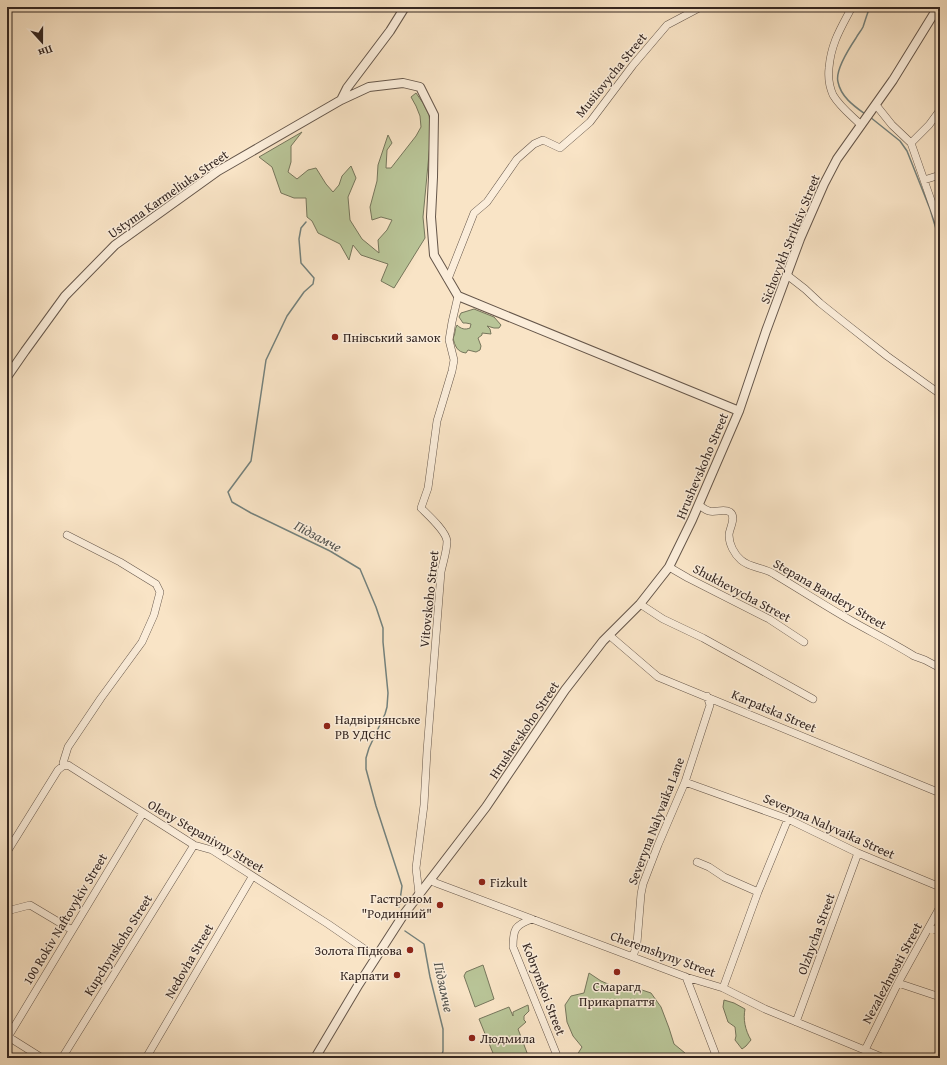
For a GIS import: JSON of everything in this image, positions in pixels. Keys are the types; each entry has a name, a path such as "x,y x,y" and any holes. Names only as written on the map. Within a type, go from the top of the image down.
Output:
{"street":[{"path":"341,100 347,88 390,31 405,7"},
{"name":"Musiiovycha Street","path":"448,279 474,213 487,202 517,159 534,144 543,140 560,148 590,122 633,65 667,25 701,7"},
{"path":"852,7 832,48 828,77 830,88 837,101 863,122"},
{"name":"Sichovykh Striltsiv Street","path":"739,411 766,331 802,234 824,184 838,159 893,80 938,7"},
{"name":"Ustyma Karmeliuka Street","path":"7,377 65,296 115,245 218,171 341,100 369,87 403,82 420,87 434,115 431,217 434,255 458,296"},
{"path":"873,108 911,143 940,226"},
{"path":"911,143 929,125 940,110"},
{"path":"924,180 940,175"},
{"path":"787,276 805,289 845,324 940,394"},
{"path":"458,296 739,411"},
{"name":"Vitovskoho Street","path":"419,894 416,868 424,805 441,572 447,539 444,532 422,508 428,488 437,421 454,360 450,340 452,322 458,296"},
{"name":"Hrushevskoho Street","path":"315,1058 348,1002 404,914 486,807 565,690 609,635 640,604 669,567 699,505 739,411"},
{"name":"Stepana Bandery Street","path":"699,505 708,511 728,511 732,515 733,520 729,534 730,542 733,550 741,560 751,566 767,570 848,619 914,656 940,668"},
{"path":"7,852 58,770 63,765 68,747 101,698 142,642 154,615 160,592 156,584 120,562 67,535"},
{"name":"Shukhevycha Street","path":"669,567 769,619 804,642"},
{"path":"640,604 663,619 702,638 813,699"},
{"name":"Karpatska Street","path":"609,635 658,677 940,793"},
{"name":"Severyna Nalyvaika Lane","path":"633,957 637,943 643,884 685,782 710,705 706,696"},
{"name":"Oleny Stepanivny Street","path":"63,765 68,766 194,845 212,850 252,877 328,924 376,957"},
{"name":"Severyna Nalyvaika Street","path":"685,782 788,819 858,853 940,887"},
{"name":"100 Rokiv Naftovykiv Street","path":"7,1037 143,813"},
{"path":"723,988 758,892 788,819"},
{"name":"Kupchynskoho Street","path":"62,1058 194,845"},
{"name":"Olzhycha Street","path":"796,1022 858,853"},
{"path":"697,862 709,867 724,877 758,892"},
{"name":"Nedovha Street","path":"146,1058 252,877"},
{"name":"Cheremshyny Street","path":"430,880 686,977 723,988 765,1009 884,1058"},
{"path":"7,911 30,905 72,930"},
{"name":"Nezalezhnosti Street","path":"865,1050 898,983 940,907"},
{"name":"Kobrynskoi Street","path":"511,911 515,920 516,928 513,938 513,947 558,1058"},
{"name":"Kobrynskoi Street","path":"516,928 521,923 532,919"},
{"path":"929,928 940,932"},
{"path":"686,977 717,1058"},
{"path":"898,983 940,997"},
{"path":"7,1037 42,1058"}],"green space":[{"path":"416,93 429,115 431,133 423,217 425,238 394,288 381,281 388,264 361,255 353,245 349,260 340,244 318,233 312,221 307,217 306,198 294,198 281,193 272,167 259,157 302,132 291,146 291,162 288,172 297,179 308,170 316,168 333,192 339,185 342,176 351,166 356,178 348,197 350,220 362,239 379,253 378,240 387,230 392,220 381,217 372,220 370,207 377,181 378,165 388,135 392,143 387,150 386,168 391,168 416,136 421,127 420,116 411,97"},
{"path":"474,309 494,317 501,325 499,328 487,326 490,329 491,334 482,333 482,335 478,338 481,346 480,350 476,352 468,350 466,353 457,348 453,338 457,325 463,329 470,328 471,324 463,323 459,317 461,313"},
{"path":"483,965 494,999 475,1007 464,976 466,972"},
{"path":"589,973 601,981 622,990 636,988 651,993 661,1007 674,1044 685,1053 684,1058 580,1058 577,1055 582,1047 573,1036 567,1022 565,1005 571,996 584,993"},
{"path":"724,1000 745,1009 745,1024 751,1040 742,1049 735,1040 735,1027 728,1022 723,1007"},
{"path":"528,1005 529,1011 524,1016 524,1020 526,1022 518,1029 529,1058 495,1058 479,1019 509,1007 513,1016 513,1012"}],"waterway":[{"path":"865,114 845,97 838,82 838,77 844,59 863,27 870,7"},
{"path":"870,117 900,141 907,151 930,209 940,242"},
{"name":"Підзамче","path":"306,222 301,228 299,239 301,263 314,278 313,284 304,292 287,316 266,360 251,461 228,492 232,502 251,513 330,551 360,569 376,607 383,628 388,693 385,714 369,748 366,758 366,769 376,806 402,886 399,907"},
{"name":"Підзамче","path":"405,931 424,944 430,977 443,1029 443,1051 441,1058"}],"place":[{"name":"Пнівський замок","path":"335,337"},
{"name":"Надвірнянське РВ УДСНС","path":"327,726"},
{"name":"Fizkult","path":"482,882"},
{"name":"Гастроном \"Родинний\"","path":"440,905"},
{"name":"Золота Підкова","path":"410,950"},
{"name":"Смарагд Прикарпаття","path":"617,972"},
{"name":"Карпати","path":"397,975"},
{"name":"Людмила","path":"472,1038"}]}
